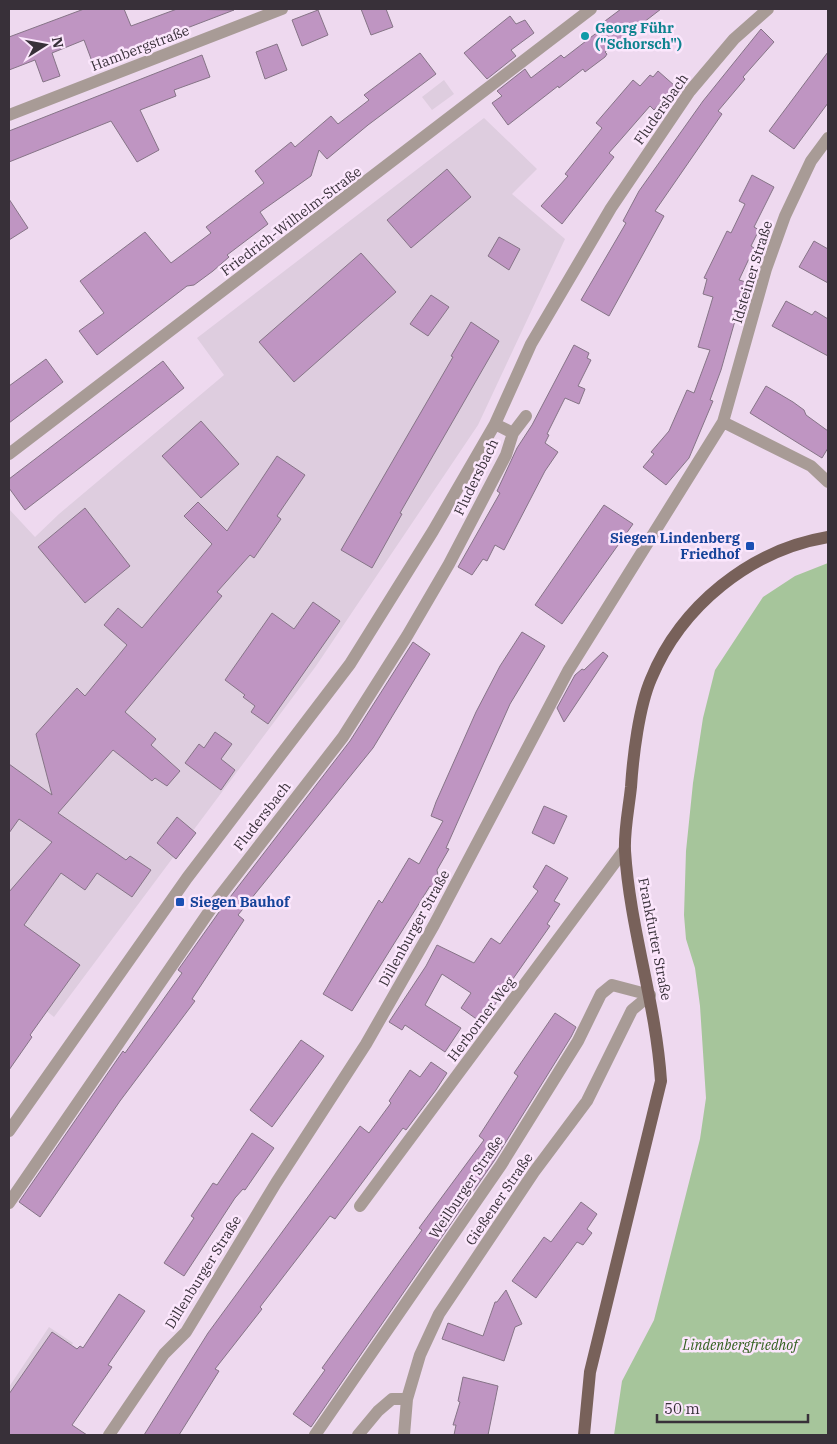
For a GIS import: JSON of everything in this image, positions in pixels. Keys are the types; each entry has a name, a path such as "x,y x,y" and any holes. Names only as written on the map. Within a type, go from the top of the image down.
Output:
{"main road":[{"name":"Frankfurter Straße","path":"584,1435 590,1372 661,1081 658,1042 632,913 625,849 634,755 650,682 666,646 691,614 716,589 745,568 778,551 828,537"}],"street":[{"name":"Hambergstraße","path":"9,115 282,9"},
{"name":"Friedrich-Wilhelm-Straße","path":"9,454 591,9"},
{"name":"Fludersbach","path":"9,1131 187,878 350,664 433,531 494,424 531,344 610,208 690,91 734,38 768,9"},
{"name":"Idsteiner Straße","path":"723,422 766,269 785,216 811,161 828,138"},
{"name":"Fludersbach","path":"9,1203 217,900 342,737 407,636 449,564 506,455 513,433 526,416"},
{"path":"723,422 811,466 828,482"},
{"name":"Dillenburger Straße","path":"109,1435 164,1354 186,1332 276,1183 366,1044 434,925 568,671 723,422"},
{"name":"Fludersbach","path":"494,424 513,433"},
{"name":"Herborner Weg","path":"360,1206 625,849"},
{"name":"Weilburger Straße","path":"315,1435 501,1165 578,1041 601,994 612,985 650,995"},
{"name":"Gießener Straße","path":"404,1435 407,1399 420,1355 439,1314 534,1172 587,1101 632,1010 650,995"},
{"path":"358,1435 378,1411 392,1399 407,1399"}],"shaded area":[{"path":"444,80 454,94 432,110 422,97"},
{"path":"484,118 537,169 512,194 565,239 478,425 316,666 54,1017 19,989 9,1003 9,509 35,537 59,514 224,375 197,338"},
{"path":"49,1327 73,1343 12,1435 9,1435 9,1387"}],"green space":[{"name":"Lindenbergfriedhof","path":"828,563 828,1435 614,1435 622,1381 654,1320 700,1139 706,1098 700,1006 695,968 686,939 684,915 686,851 693,783 703,718 715,670 763,597 795,576"}],"building":[{"path":"84,9 124,9 131,26 177,9 234,10 93,64 84,40 52,53 60,76 43,82 35,60 9,70 9,37"},
{"path":"361,9 386,9 393,27 371,35"},
{"path":"621,9 661,9 605,52 607,54 605,57 585,72 583,69 559,88 558,86 508,125 492,103 502,96 497,91 525,69 531,78 561,55 564,58 599,31 597,27"},
{"path":"318,10 328,35 302,46 292,20"},
{"path":"510,16 516,24 525,20 534,33 511,50 516,56 487,79 464,53"},
{"path":"761,29 774,42 743,77 745,79 718,111 722,114 655,211 664,216 609,316 581,300 626,223 623,221 639,191 703,101"},
{"path":"277,44 287,70 265,79 256,52"},
{"path":"828,52 828,103 794,149 769,131"},
{"path":"420,53 436,74 368,125 327,159 319,150 311,176 260,212 268,224 227,255 229,257 213,271 194,285 187,286 97,355 79,331 104,313 80,281 145,232 171,263 211,233 206,227 264,183 255,171 291,142 295,147 331,116 338,124 369,100 364,95"},
{"path":"202,55 210,77 174,90 176,96 140,110 159,150 137,162 111,121 9,162 9,131"},
{"path":"658,71 675,86 654,110 650,106 609,153 614,157 562,224 541,206 568,176 565,174 602,128 596,123 633,80 640,86 650,75 653,77"},
{"path":"447,169 471,197 411,248 387,220"},
{"path":"752,175 774,187 754,227 759,230 751,246 754,248 739,280 746,282 721,370 710,400 713,401 689,458 666,485 643,467 654,454 651,452 669,431 687,390 694,393 710,350 698,347 713,297 703,294 707,279 704,278 727,231 731,233 745,204 739,201"},
{"path":"9,199 28,228 9,240"},
{"path":"499,237 520,249 509,270 488,256"},
{"path":"814,241 828,249 828,283 799,267"},
{"path":"361,253 396,292 294,382 259,342"},
{"path":"431,295 449,307 428,336 410,324"},
{"path":"786,301 812,315 815,311 828,319 828,356 772,326"},
{"path":"471,322 499,341 400,513 402,514 372,568 341,550 453,357 451,356"},
{"path":"574,345 589,353 587,358 591,360 578,386 585,389 579,404 565,398 547,434 549,435 545,443 558,452 545,471 504,550 495,545 487,561 483,559 472,575 458,567 500,493 497,491 517,448 532,425"},
{"path":"46,359 63,382 9,423 9,386"},
{"path":"163,361 184,388 25,510 9,488 9,479"},
{"path":"766,386 793,402 804,410 806,415 828,431 828,448 822,458 750,413"},
{"path":"201,421 239,464 201,498 162,456"},
{"path":"277,456 305,475 277,516 281,519 254,558 250,555 217,592 222,596 125,712 156,739 151,745 180,771 167,786 155,778 152,781 113,750 58,813 126,860 130,856 151,870 132,897 97,873 85,890 61,873 24,925 80,965 30,1035 32,1037 9,1070 9,892 52,842 19,819 9,833 9,764 52,795 36,734 77,688 85,696 127,645 104,625 118,608 142,628 212,544 184,516 198,502 227,531"},
{"path":"604,505 633,524 562,624 535,605"},
{"path":"85,508 130,566 85,603 38,547"},
{"path":"313,602 340,621 268,724 251,712 255,706 243,697 245,695 225,680 272,613 294,629"},
{"path":"522,632 545,646 510,704 446,848 449,849 437,870 441,892 430,886 352,1011 323,994 379,900 382,903 409,858 419,864 443,821 431,816 436,802 476,712 500,666"},
{"path":"413,642 430,654 373,748 238,915 244,920 192,999 195,1001 120,1101 40,1217 19,1202 123,1051 125,1053 182,973 178,970 224,905 350,741"},
{"path":"603,652 608,656 564,722 557,708 575,675 582,669 584,670"},
{"path":"215,732 232,744 221,759 235,770 221,790 185,763 199,744 204,748"},
{"path":"544,806 567,816 554,844 532,833"},
{"path":"177,817 196,833 176,859 157,843"},
{"path":"546,865 568,878 554,901 560,904 547,924 550,926 482,1023 461,1008 471,993 442,974 425,1005 461,1028 445,1052 405,1025 402,1030 389,1022 426,966 437,945 474,963 491,938 500,944 538,891 533,887"},
{"path":"555,1013 576,1027 571,1037 494,1161 311,1427 293,1414 325,1370 322,1368 422,1230 419,1228 484,1140 479,1136 518,1076 514,1073"},
{"path":"301,1040 324,1056 272,1127 250,1110"},
{"path":"431,1062 447,1073 436,1090 406,1130 403,1128 335,1219 330,1216 260,1307 262,1309 215,1369 219,1371 179,1435 144,1435 208,1333 360,1126 369,1133 391,1103 389,1101 410,1070 420,1077"},
{"path":"252,1133 274,1148 245,1190 243,1189 235,1198 184,1276 164,1263 194,1218 191,1216 213,1183 217,1185"},
{"path":"581,1202 597,1214 587,1229 592,1233 583,1245 577,1242 536,1298 512,1281 544,1237 551,1242"},
{"path":"506,1290 522,1324 515,1327 504,1361 442,1339 448,1323 483,1336 495,1302"},
{"path":"119,1294 145,1311 108,1365 112,1367 72,1425 87,1435 9,1435 9,1394 52,1332 77,1349 80,1346 83,1348"},
{"path":"463,1377 498,1386 488,1435 454,1435 456,1425 453,1425 460,1402 458,1401"}],"place":[{"name":"Georg Führ (\"Schorsch\")","path":"585,36"},
{"name":"Siegen Lindenberg Friedhof","path":"750,546"},
{"name":"Siegen Bauhof","path":"180,902"}]}
